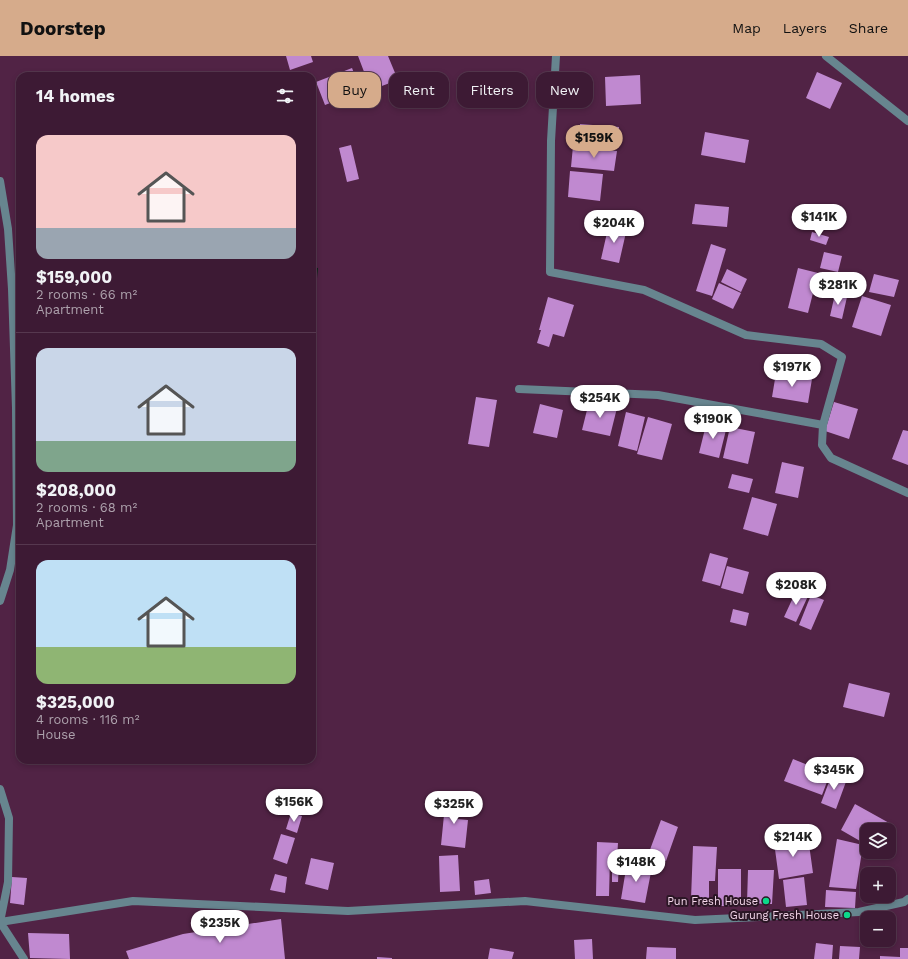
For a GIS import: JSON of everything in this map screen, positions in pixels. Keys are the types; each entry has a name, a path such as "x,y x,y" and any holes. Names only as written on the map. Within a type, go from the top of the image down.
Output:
{"street":[{"path":"556,56 551,141 550,272 644,290 746,336 821,344 842,357 824,425 822,445 830,458 908,493"},
{"path":"826,56 908,121"},
{"path":"0,181 8,229 12,289 16,408"},
{"path":"520,389 658,395 824,425"},
{"path":"0,601 10,570 16,531"},
{"path":"0,789 9,818 8,882 0,922 24,959"},
{"path":"0,922 133,901 348,911 525,901 695,920 859,912 904,902 908,899"}],"shaded area":[{"path":"316,268 318,268 316,288"}],"building":[{"path":"286,56 311,56 313,62 290,70"},
{"path":"358,56 388,56 395,72 389,72 389,83 381,86 381,72 364,72"},
{"path":"352,68 354,72 342,72"},
{"path":"817,72 842,83 830,109 806,98"},
{"path":"640,75 641,104 606,106 605,77"},
{"path":"328,77 328,104 325,105 316,82"},
{"path":"580,124 619,127 617,148 579,146"},
{"path":"705,132 749,140 745,163 701,155"},
{"path":"351,145 359,179 347,182 339,148"},
{"path":"573,146 617,151 614,171 571,167"},
{"path":"570,171 603,174 600,201 568,197"},
{"path":"695,204 729,207 727,227 692,224"},
{"path":"609,224 627,228 619,263 601,259"},
{"path":"812,232 829,237 826,245 810,240"},
{"path":"711,244 726,249 712,296 696,291"},
{"path":"824,252 842,256 838,272 820,268"},
{"path":"798,268 818,273 808,313 788,308"},
{"path":"727,269 747,279 741,292 721,282"},
{"path":"874,274 899,280 894,297 869,292"},
{"path":"719,283 741,293 733,309 712,299"},
{"path":"835,294 847,297 842,319 830,316"},
{"path":"862,296 891,305 881,336 852,327"},
{"path":"548,297 574,305 564,337 553,334 549,347 537,343"},
{"path":"776,373 812,379 808,403 772,397"},
{"path":"476,397 497,400 489,447 468,444"},
{"path":"589,402 617,408 610,436 582,430"},
{"path":"834,402 858,409 849,439 825,431"},
{"path":"540,404 563,410 557,438 533,433"},
{"path":"626,412 645,417 637,451 618,446"},
{"path":"648,417 672,424 662,460 637,454"},
{"path":"707,421 727,426 719,458 699,453"},
{"path":"730,427 755,432 748,464 723,458"},
{"path":"903,430 908,431 908,465 892,459"},
{"path":"782,462 804,467 798,498 775,493"},
{"path":"732,474 753,479 749,493 728,488"},
{"path":"752,497 777,504 768,536 743,529"},
{"path":"710,553 728,558 720,586 702,581"},
{"path":"727,566 749,572 743,594 721,588"},
{"path":"797,589 809,594 796,622 784,617"},
{"path":"811,595 824,600 811,630 799,625"},
{"path":"733,609 749,613 746,626 730,622"},
{"path":"849,683 890,693 884,717 843,707"},
{"path":"793,759 830,774 822,795 784,781"},
{"path":"832,774 847,779 836,809 821,803"},
{"path":"446,795 460,797 457,819 468,820 465,848 441,845"},
{"path":"855,804 889,823 860,823 860,841 841,830"},
{"path":"291,813 302,816 297,833 286,829"},
{"path":"661,820 678,827 666,861 648,855"},
{"path":"281,834 295,838 287,864 273,859"},
{"path":"808,837 813,873 779,879 774,842"},
{"path":"837,839 860,844 861,859 856,889 829,887"},
{"path":"597,842 618,843 617,858 610,858 609,896 596,896"},
{"path":"693,846 717,847 715,881 709,881 709,900 691,899"},
{"path":"458,855 460,891 440,892 439,856"},
{"path":"311,858 334,863 328,890 305,884"},
{"path":"612,863 619,863 618,882 612,882"},
{"path":"627,863 652,867 645,903 621,899"},
{"path":"718,869 741,869 741,906 718,906"},
{"path":"748,870 774,870 772,904 747,903"},
{"path":"275,874 287,877 285,893 270,890"},
{"path":"12,877 27,878 24,905 10,903"},
{"path":"804,877 807,905 786,907 783,880"},
{"path":"489,879 491,893 475,895 474,881"},
{"path":"826,890 856,892 855,908 825,907"},
{"path":"281,919 285,959 129,959 126,951 183,934"},
{"path":"28,933 69,934 70,959 30,958"},
{"path":"592,939 593,959 575,959 574,940"},
{"path":"816,943 833,945 832,959 814,959"},
{"path":"840,946 860,947 859,959 839,959"},
{"path":"647,947 676,948 676,959 646,959"},
{"path":"490,948 514,952 512,959 488,959"},
{"path":"900,948 908,948 908,959 880,959 880,956 900,957"},
{"path":"377,957 392,958 392,959 377,959"}],"place":[{"name":"Pun Fresh House","path":"766,901"},
{"name":"Gurung Fresh House","path":"847,915"}]}
